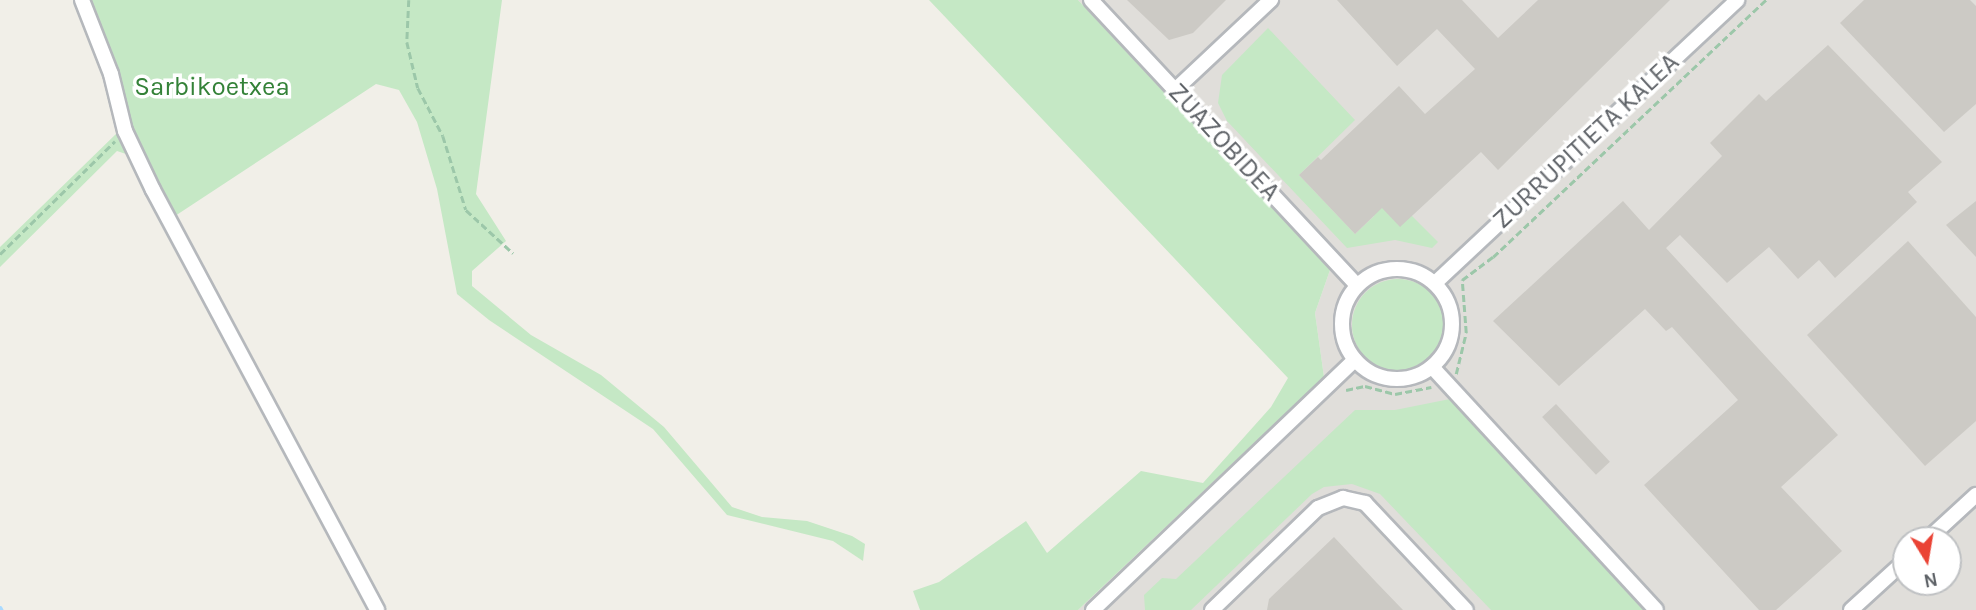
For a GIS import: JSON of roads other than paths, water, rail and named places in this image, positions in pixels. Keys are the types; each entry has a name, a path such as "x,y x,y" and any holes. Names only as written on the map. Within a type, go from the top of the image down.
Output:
{"street":[{"path":"82,0 111,74 125,131 377,610"},
{"name":"ZUAZOBIDEA","path":"1091,0 1357,285"},
{"path":"1175,90 1271,0"},
{"name":"ZURRUPITIETA KALEA","path":"1435,283 1737,0"},
{"path":"1396,268 1417,272 1435,283 1453,319 1449,345 1432,367 1401,380 1376,375 1355,360 1347,349 1341,322 1357,285 1369,276 1396,268"},
{"path":"1093,610 1355,360"},
{"path":"1432,367 1656,610"},
{"path":"1942,526 1976,495"},
{"path":"1212,610 1318,509 1343,498 1365,503 1466,610"},
{"path":"1852,610 1892,573"}],"park label":[{"name":"Sarbikoetxea","path":"212,87"}]}
